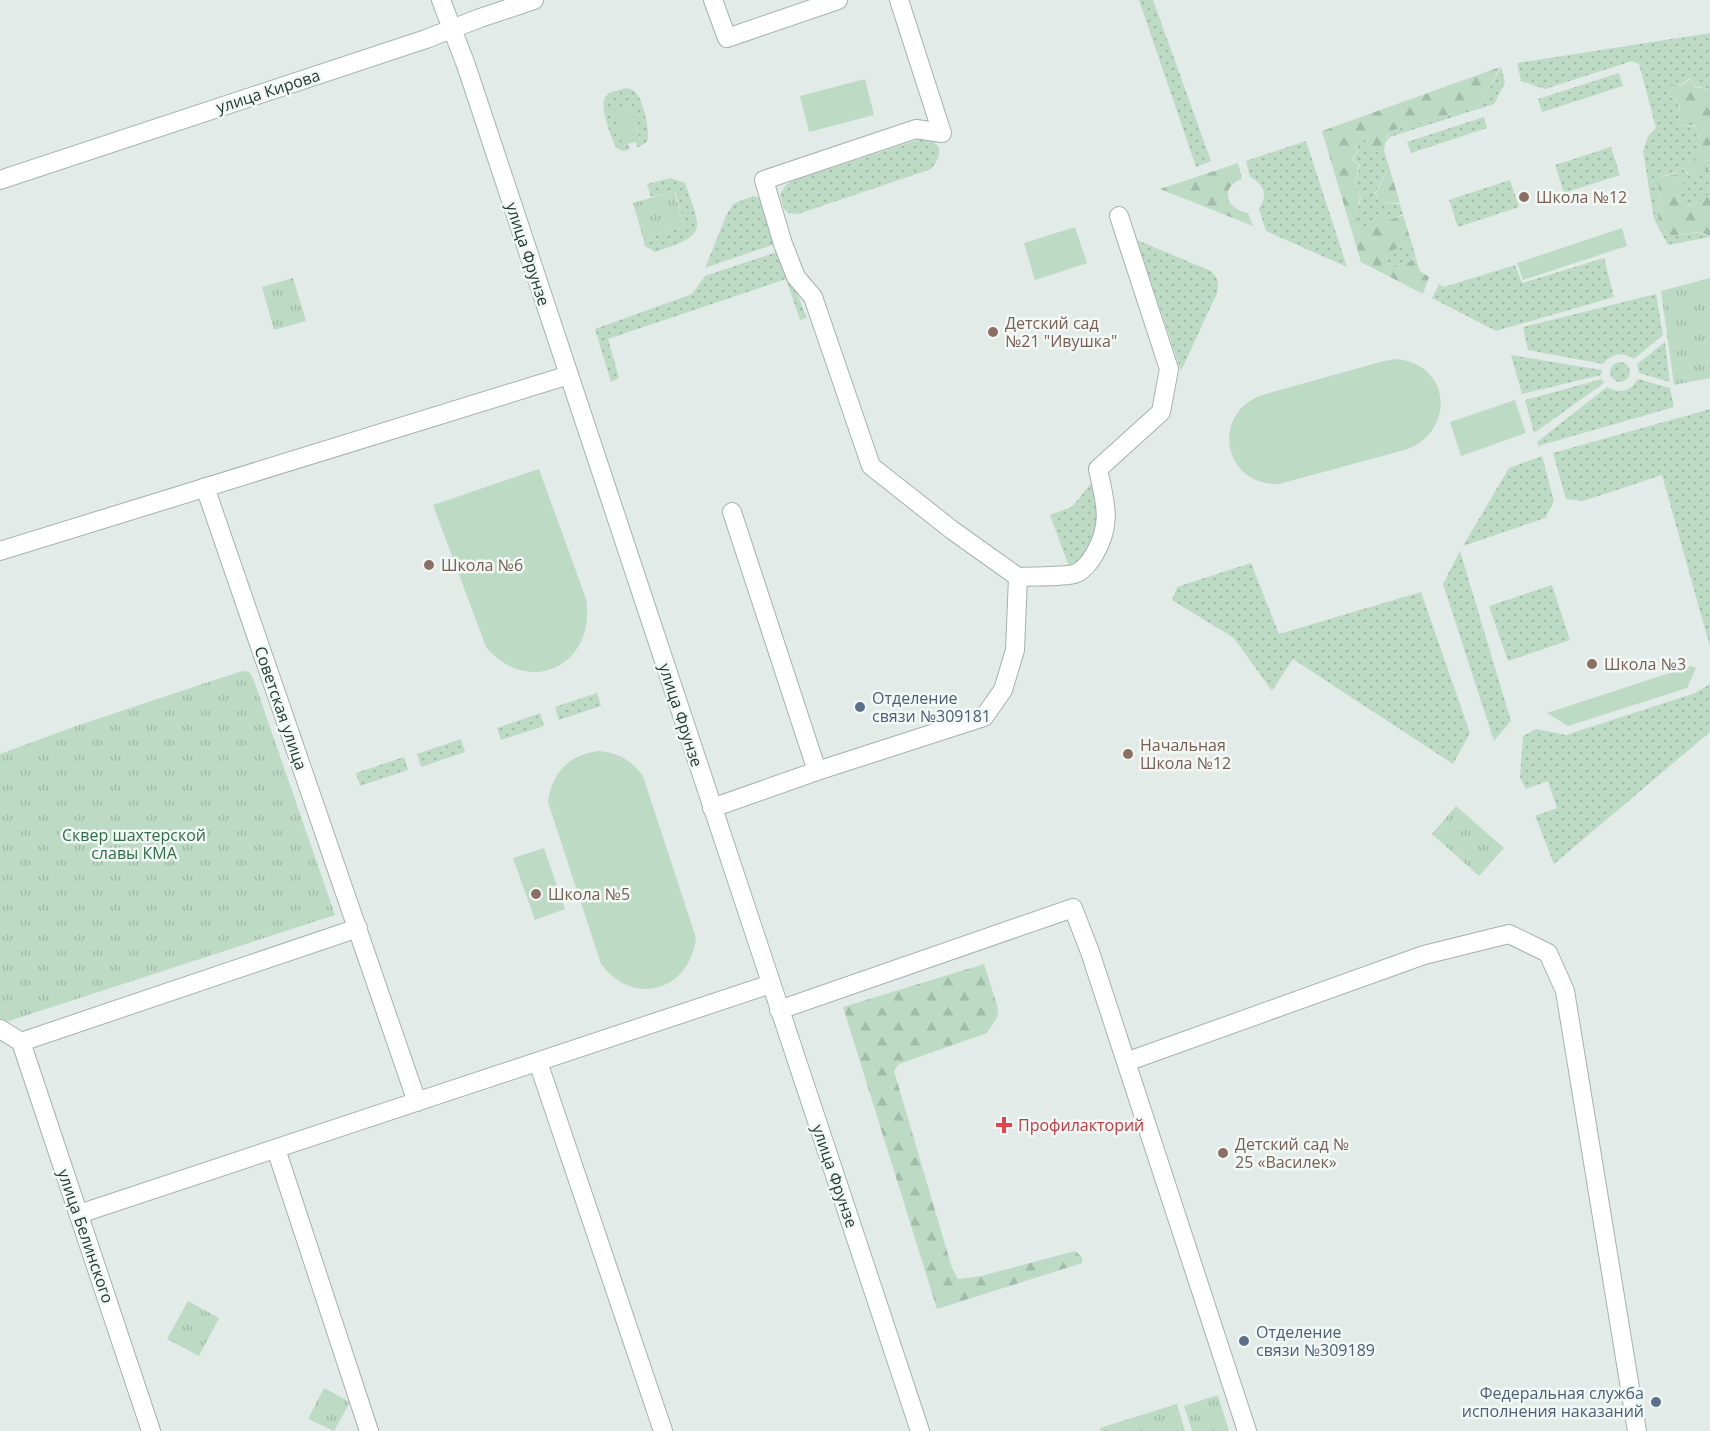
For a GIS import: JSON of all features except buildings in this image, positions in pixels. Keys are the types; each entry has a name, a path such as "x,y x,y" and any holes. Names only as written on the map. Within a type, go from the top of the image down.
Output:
{"street":[{"name":"улица Фрунзе","path":"441,0 466,65 920,1431"},
{"name":"улица Кирова","path":"0,180 534,0"},
{"path":"713,0 727,38 838,0"},
{"path":"899,0 942,133 916,129 764,180 783,244 796,277 813,297 871,466 952,530 1018,577 1075,574 1090,562 1100,545 1107,525 1098,470 1161,412 1169,369 1119,216"},
{"path":"0,551 569,375"},
{"name":"Советская улица","path":"205,488 417,1102"},
{"path":"732,512 817,771"},
{"path":"712,808 984,717 1003,690 1015,650 1018,577"},
{"path":"779,1010 1073,908 1090,952 1247,1431"},
{"path":"0,1029 21,1042 358,928"},
{"path":"1126,1062 1424,955 1509,934 1548,952 1565,991 1638,1431"},
{"path":"79,1214 771,984"},
{"name":"улица Белинского","path":"21,1042 151,1431"},
{"path":"538,1062 663,1431"},
{"path":"276,1149 369,1431"}],"green space":[{"path":"1139,0 1153,0 1211,161 1196,167"},
{"path":"1710,33 1710,89 1695,86 1690,78 1681,85 1671,84 1669,95 1676,101 1679,108 1679,125 1695,126 1702,146 1696,158 1683,168 1688,175 1710,169 1708,195 1695,206 1685,205 1678,200 1679,190 1684,181 1675,173 1659,177 1658,216 1666,234 1699,233 1710,237 1668,245 1654,219 1643,151 1648,136 1656,128 1639,64 1632,61 1545,89 1521,81 1517,63"},
{"path":"1500,67 1479,106 1390,131 1384,150 1379,153 1369,147 1363,135 1353,142 1358,151 1351,159 1359,165 1355,184 1360,198 1356,213 1360,228 1368,225 1382,213 1389,220 1403,215 1412,244 1395,249 1386,256 1387,262 1392,267 1403,268 1411,260 1416,259 1420,271 1429,277 1423,294 1361,262 1322,131"},
{"path":"1501,67 1505,83 1494,104 1390,137 1384,144 1390,131 1479,106"},
{"path":"1619,73 1623,86 1542,112 1538,99"},
{"path":"865,79 874,115 809,132 800,96"},
{"path":"1690,79 1695,87 1710,89 1710,169 1689,175 1683,167 1696,158 1702,146 1695,125 1679,125 1680,108 1669,95 1671,84 1681,86"},
{"path":"626,88 634,91 641,101 648,138 647,142 637,148 636,142 640,140 630,106 623,145 628,144 630,149 624,151 615,146 603,105 607,95"},
{"path":"630,106 640,141 623,145 613,111"},
{"path":"1484,117 1487,128 1411,153 1407,142"},
{"path":"1363,135 1373,150 1379,153 1384,150 1389,167 1375,193 1380,202 1400,204 1403,214 1389,220 1382,213 1360,229 1356,213 1361,198 1355,184 1360,165 1352,159 1359,151 1353,142"},
{"path":"920,139 933,142 939,148 938,158 931,169 798,214 789,213 784,209 780,194 792,181"},
{"path":"1306,141 1347,267 1266,231 1259,209 1264,200 1264,191 1259,183 1250,177 1246,161"},
{"path":"1611,147 1620,175 1564,193 1555,165"},
{"path":"1238,163 1242,179 1230,187 1228,198 1234,207 1248,213 1253,226 1160,189"},
{"path":"1389,167 1400,203 1380,202 1376,193"},
{"path":"1676,174 1684,181 1679,190 1678,200 1688,206 1694,205 1708,195 1707,185 1710,185 1710,236 1698,232 1666,234 1658,216 1659,177"},
{"path":"671,178 685,183 695,212 696,230 684,241 655,252 645,246 643,238 684,226 675,191 651,197 647,184"},
{"path":"1510,180 1519,207 1458,227 1449,200"},
{"path":"674,191 684,226 643,238 633,203"},
{"path":"753,196 760,198 764,203 778,243 705,268 733,204"},
{"path":"1075,227 1087,263 1035,280 1024,243"},
{"path":"1622,228 1627,246 1523,280 1517,263"},
{"path":"1137,240 1211,271 1217,279 1217,293 1181,371"},
{"path":"1412,244 1416,258 1403,268 1392,267 1387,262 1386,256 1395,249"},
{"path":"780,251 807,318 800,320 786,279 608,339 619,378 611,382 595,329 692,294 705,276"},
{"path":"1604,258 1614,297 1496,331 1432,298 1439,284 1444,287 1515,265 1522,283"},
{"path":"293,278 306,321 274,330 262,287"},
{"path":"1710,278 1710,378 1674,385 1661,291"},
{"path":"1656,294 1663,335 1634,359 1617,354 1603,364 1528,350 1523,327"},
{"path":"1665,342 1670,382 1639,373 1637,364"},
{"path":"1511,355 1602,370 1601,375 1522,394"},
{"path":"1398,359 1416,364 1429,373 1437,385 1440,399 1439,414 1434,427 1423,440 1408,449 1279,484 1260,482 1245,474 1235,462 1230,447 1230,432 1235,417 1246,404 1262,395"},
{"path":"1620,362 1627,365 1630,372 1627,379 1620,382 1613,379 1610,372 1613,365"},
{"path":"1602,379 1604,383 1534,433 1525,400"},
{"path":"1638,379 1670,388 1674,407 1538,446 1537,442 1607,387 1616,391 1628,389"},
{"path":"1515,400 1526,433 1461,456 1450,422"},
{"path":"1710,409 1710,647 1662,475 1583,501 1566,499 1553,453"},
{"path":"1542,456 1554,501 1545,518 1463,546 1509,468"},
{"path":"539,469 586,599 587,622 581,642 571,657 556,667 539,672 521,670 503,662 486,647 433,505"},
{"path":"1093,481 1100,525 1090,550 1070,569 1050,515 1072,507"},
{"path":"1460,551 1511,721 1494,741 1443,584"},
{"path":"1251,563 1279,634 1421,592 1470,733 1453,764 1293,659 1272,691 1234,638 1172,600 1177,587"},
{"path":"1552,585 1570,640 1508,661 1489,606"},
{"path":"1691,666 1696,668 1687,688 1568,726 1547,713"},
{"name":"Сквер шахтерской славы КМА","path":"242,671 249,672 253,678 335,915 6,1022 0,1021 0,754 76,726"},
{"path":"1710,684 1710,732 1554,864 1535,816 1557,808 1548,781 1526,789 1520,777 1523,736 1536,729 1566,735 1695,693"},
{"path":"597,693 601,706 559,720 555,707"},
{"path":"540,713 544,726 501,740 497,728"},
{"path":"461,739 465,752 421,767 417,754"},
{"path":"599,751 624,758 643,776 696,938 691,956 683,971 671,981 658,987 643,989 628,986 614,977 601,964 548,802 553,782 564,767 579,756"},
{"path":"404,757 408,770 360,786 356,773"},
{"path":"1456,806 1504,848 1479,876 1432,834"},
{"path":"544,848 565,909 535,920 513,858"},
{"path":"984,964 997,1005 998,1016 987,1033 899,1064 894,1071 952,1268 958,1279 981,1276 1075,1251 1082,1257 1082,1263 937,1309 843,1007"},
{"path":"188,1301 219,1318 199,1356 167,1339"},
{"path":"324,1388 350,1402 334,1431 308,1419"},
{"path":"1218,1395 1229,1431 1192,1431 1184,1406"},
{"path":"1177,1404 1185,1431 1101,1431 1100,1428"}],"place":[{"name":"Школа №12","path":"1524,197"},
{"name":"Детский сад №21 \"Ивушка\"","path":"993,332"},
{"name":"Школа №6","path":"429,565"},
{"name":"Школа №3","path":"1592,664"},
{"name":"Отделение связи №309181","path":"860,707"},
{"name":"Начальная Школа №12","path":"1128,754"},
{"name":"Школа №5","path":"536,894"},
{"name":"Профилакторий","path":"1004,1125"},
{"name":"Детский сад № 25 «Василек»","path":"1223,1153"},
{"name":"Отделение связи №309189","path":"1244,1341"},
{"name":"Федеральная служба исполнения наказаний","path":"1656,1402"}]}
